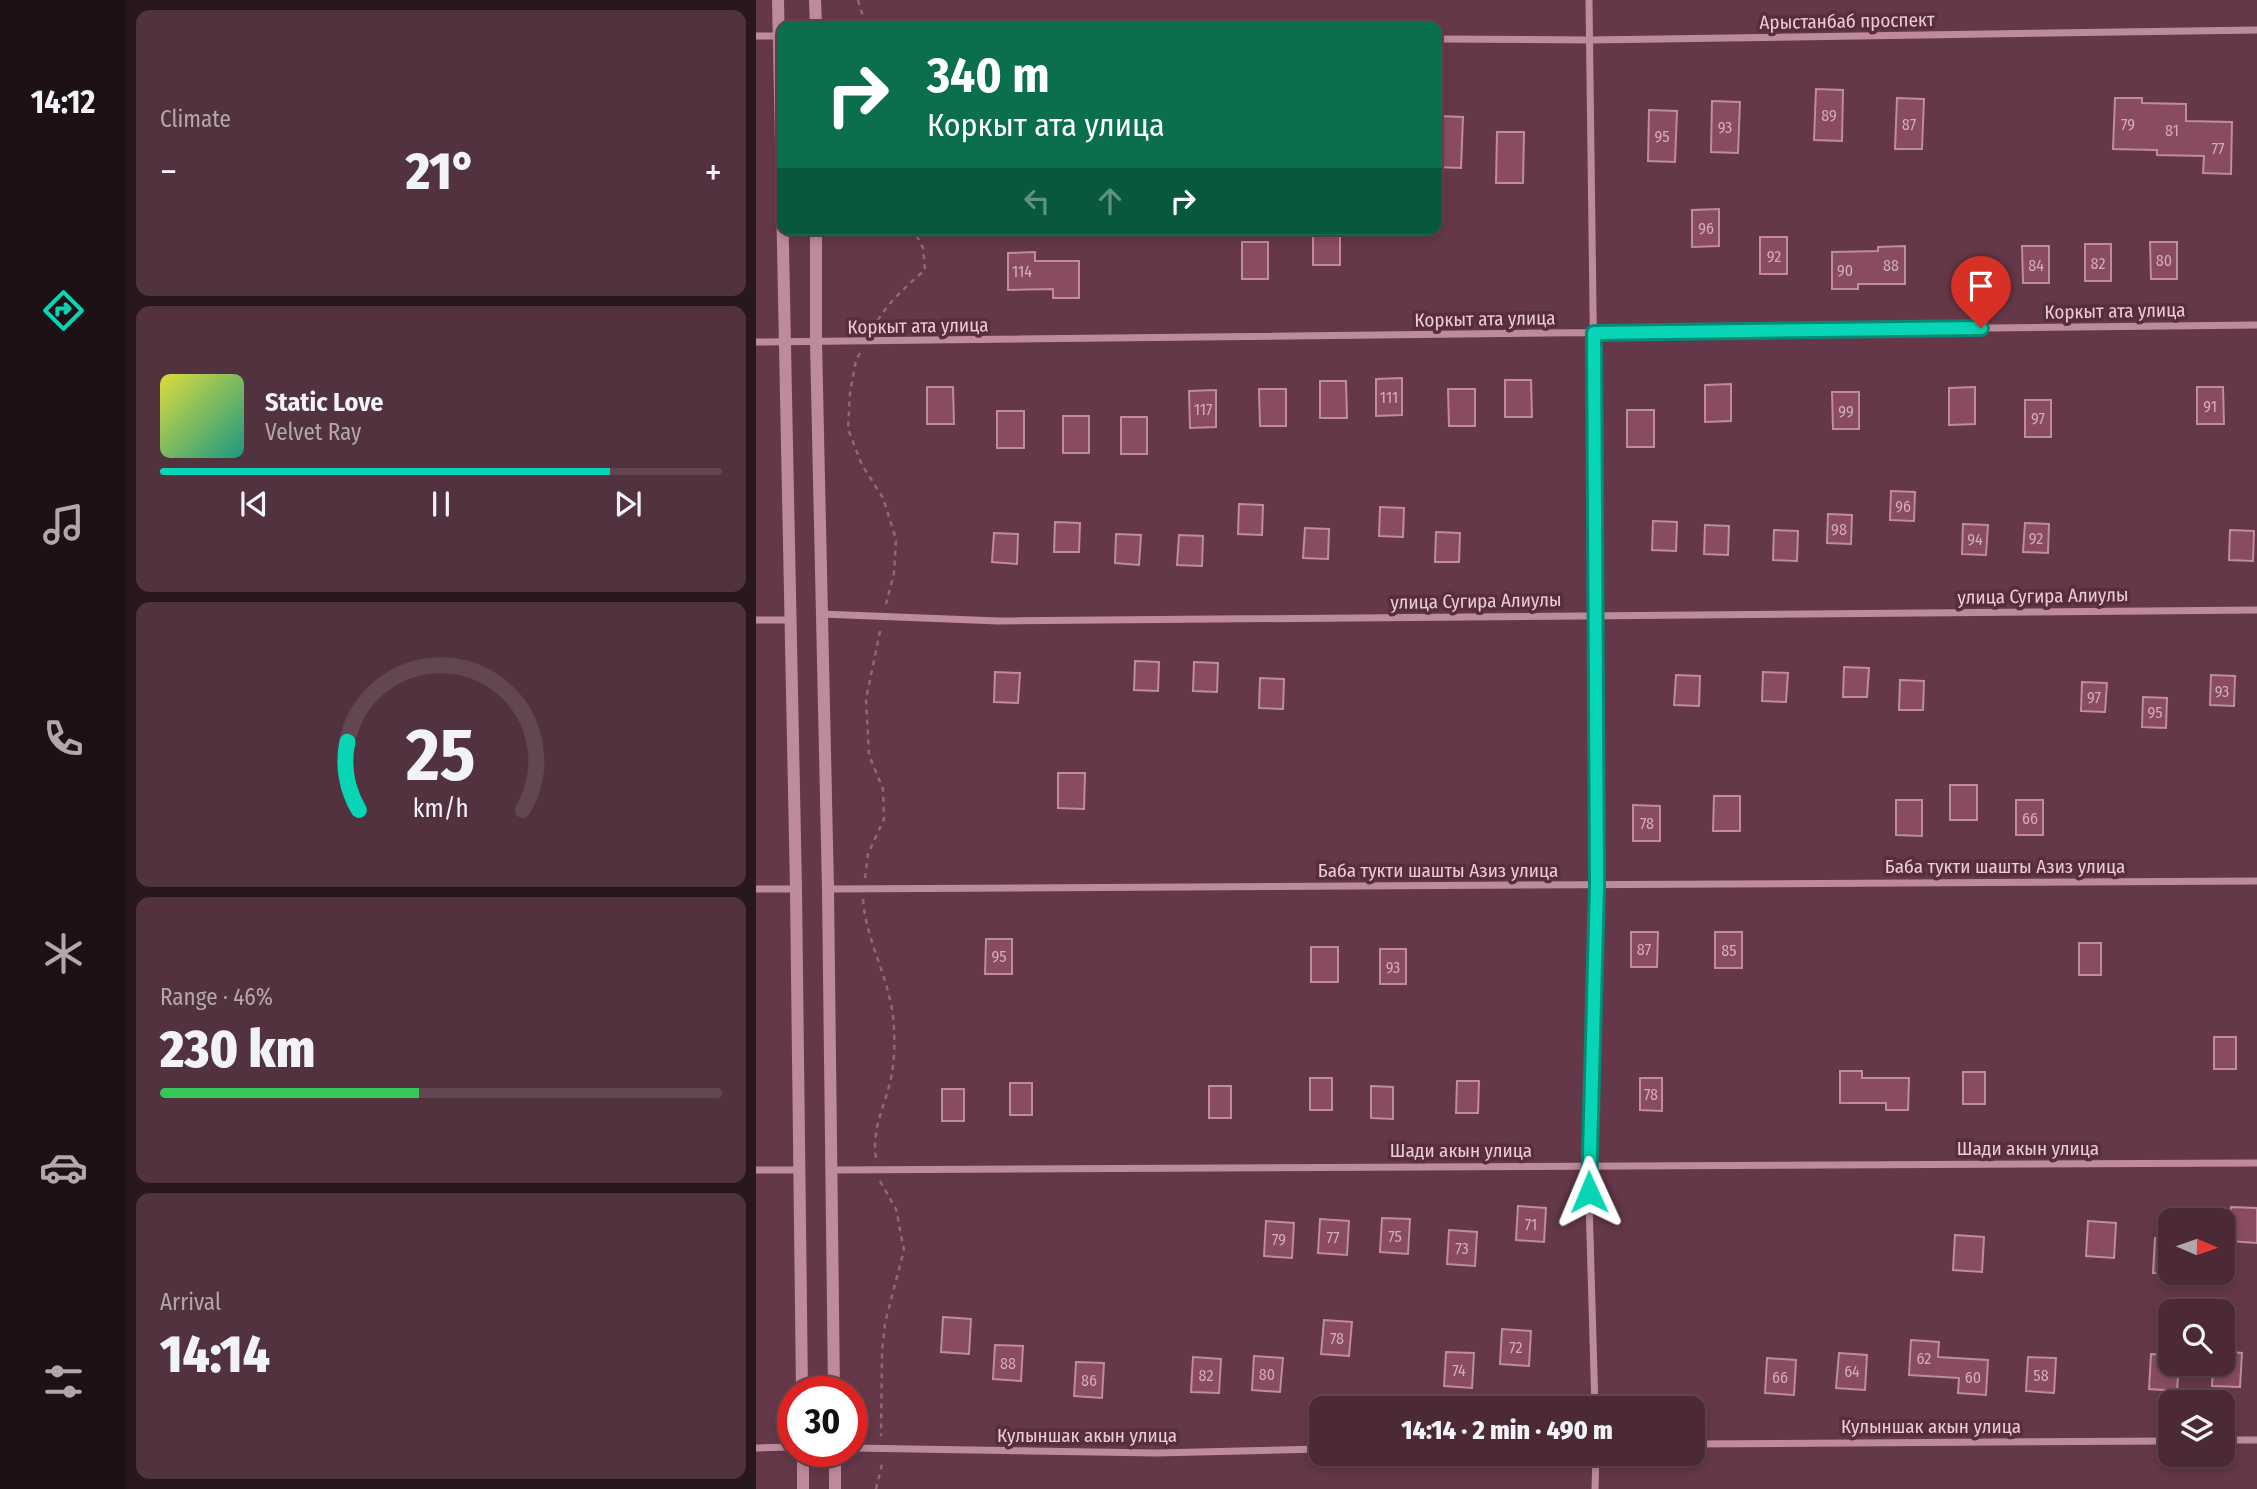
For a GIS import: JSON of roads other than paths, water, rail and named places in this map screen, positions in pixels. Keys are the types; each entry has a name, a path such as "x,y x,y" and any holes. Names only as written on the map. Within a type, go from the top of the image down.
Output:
{"street":[{"path":"778,0 779,21"},
{"path":"815,0 816,21"},
{"path":"1589,0 1597,616 1597,885 1588,1165 1595,1396"},
{"name":"Арыстанбаб проспект","path":"1442,39 1590,40 2257,30"},
{"path":"756,36 777,36"},
{"path":"782,235 796,889 802,1376"},
{"path":"816,235 833,1170 834,1376"},
{"name":"Коркыт ата улица","path":"756,342 2257,325"},
{"name":"улица Сугира Алиулы","path":"821,614 999,621 2257,610"},
{"path":"756,620 790,620"},
{"name":"Баба тукти шашты Азиз улица","path":"828,889 2257,881"},
{"path":"756,890 796,889"},
{"name":"Шади акын улица","path":"833,1170 2257,1163"},
{"path":"756,1170 798,1170"},
{"path":"2235,1440 2257,1440"},
{"name":"Кулыншак акын улица","path":"1705,1444 2158,1441"},
{"path":"756,1448 777,1447"},
{"name":"Кулыншак акын улица","path":"868,1449 1157,1453 1309,1448"},
{"path":"1595,1489 1596,1466"},
{"path":"803,1467 803,1489"},
{"path":"835,1467 835,1489"}]}
